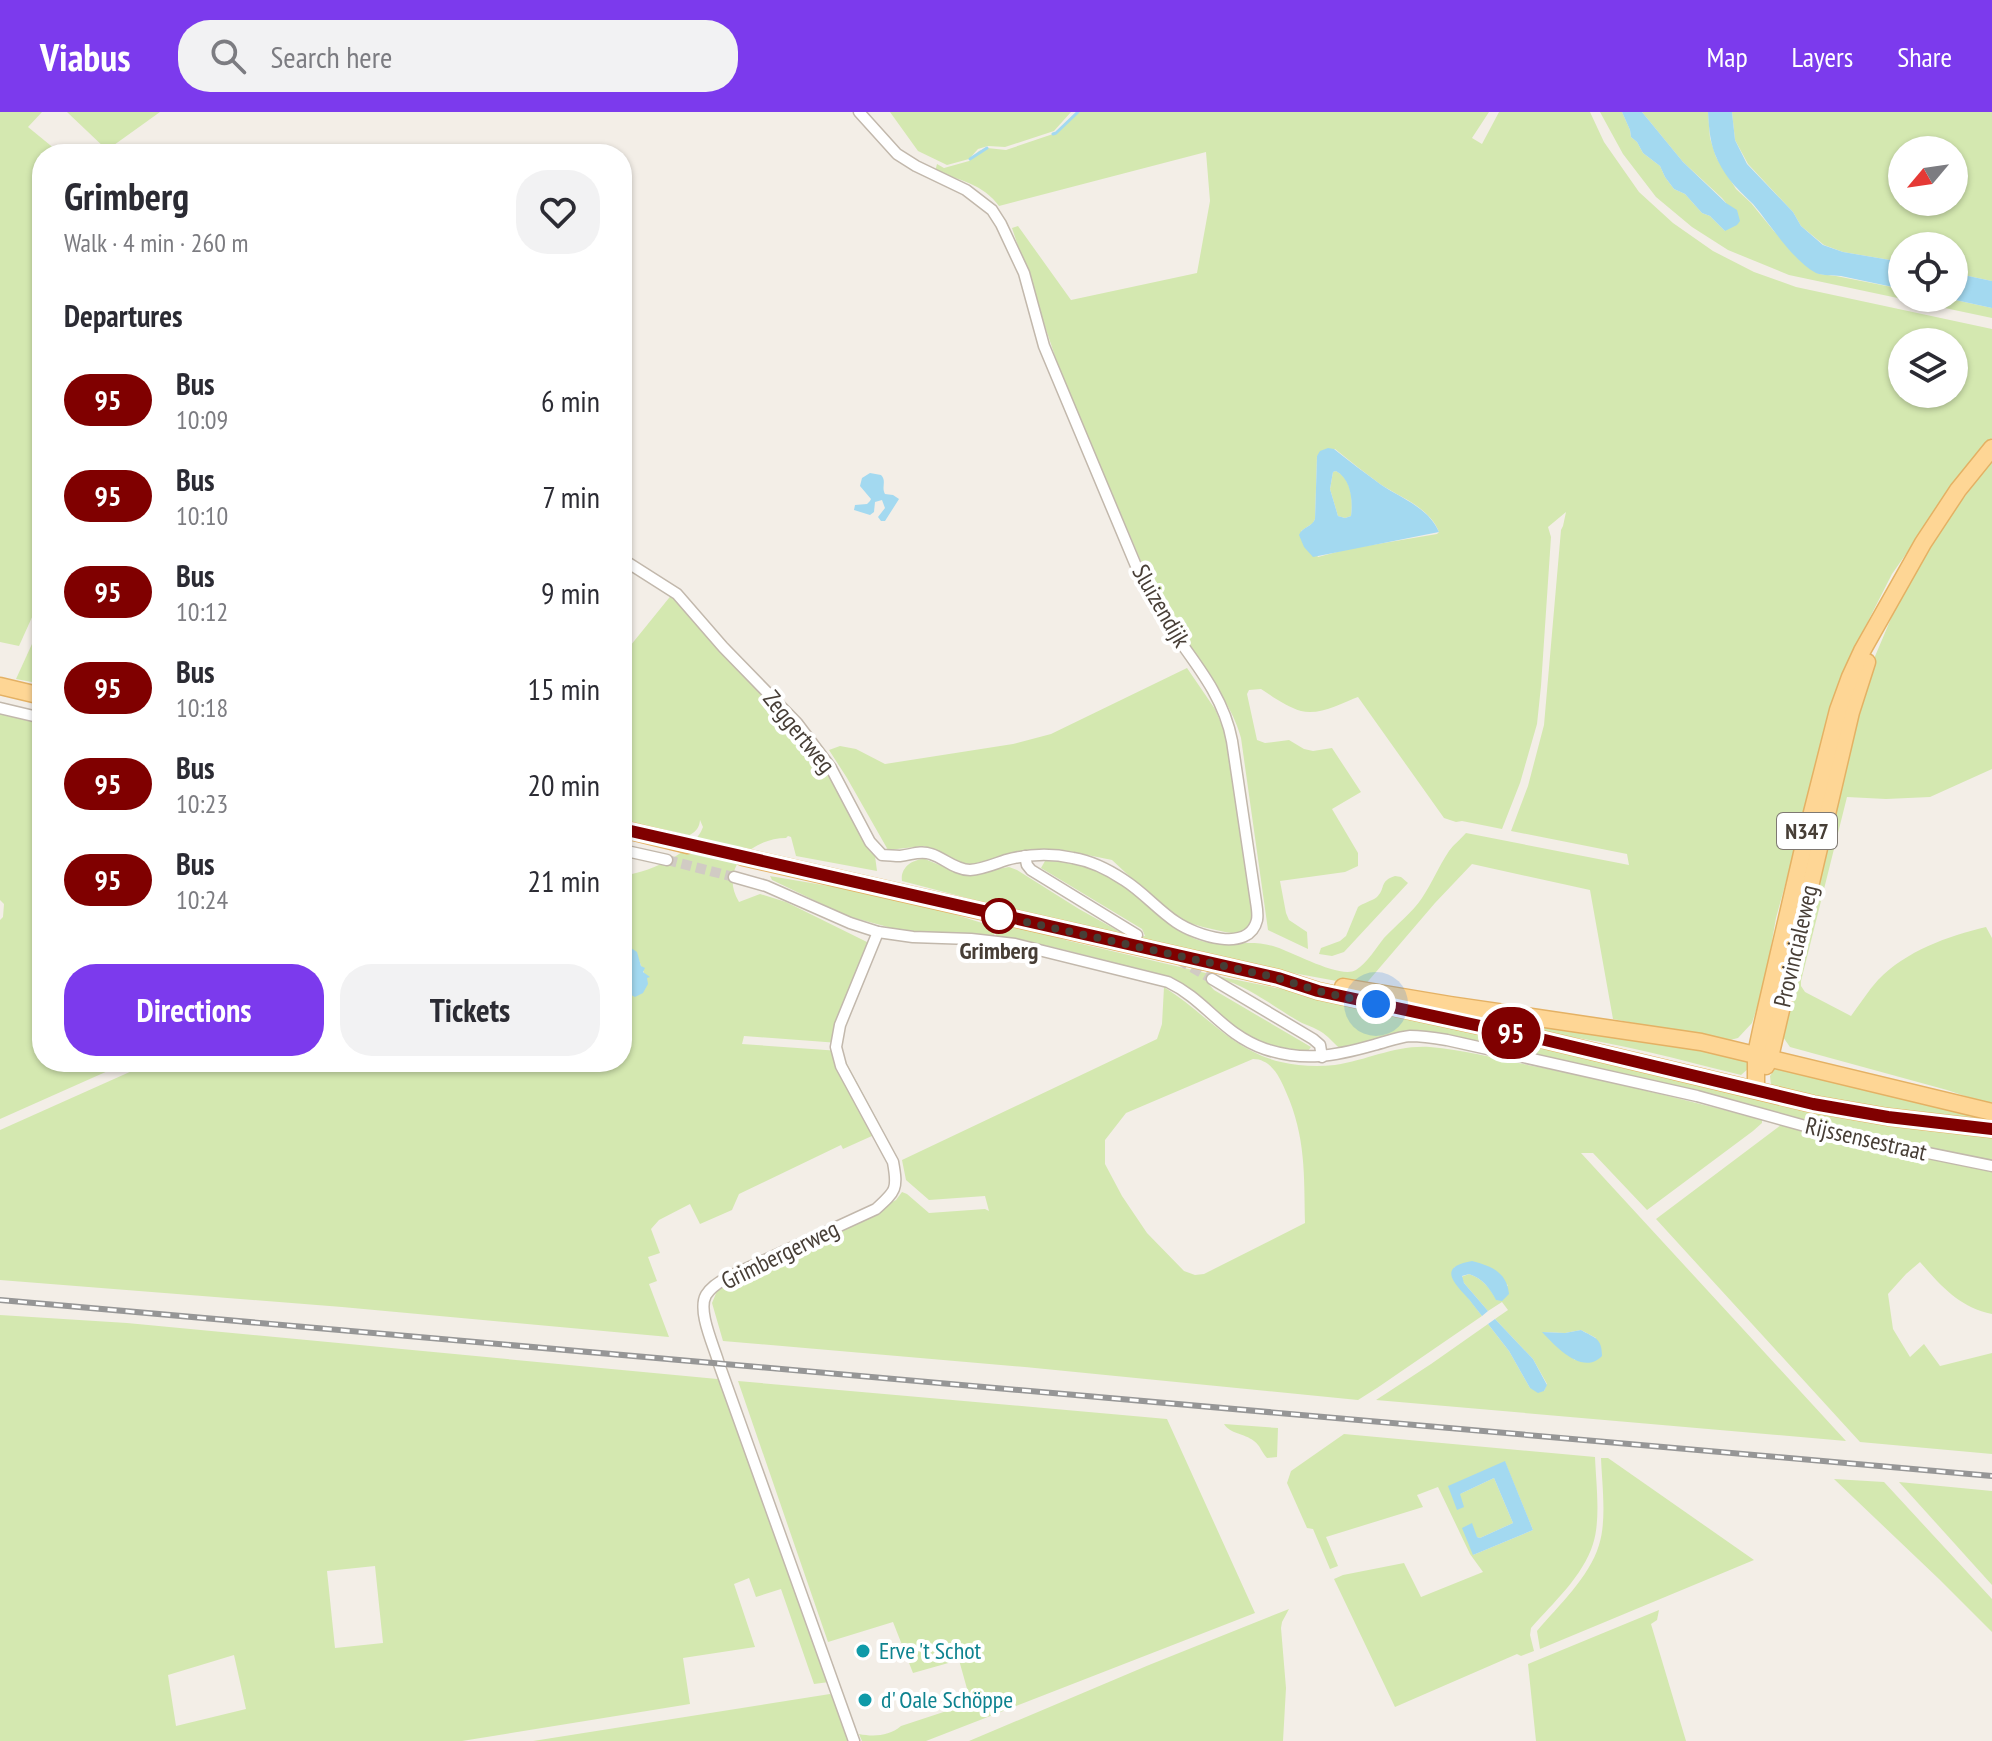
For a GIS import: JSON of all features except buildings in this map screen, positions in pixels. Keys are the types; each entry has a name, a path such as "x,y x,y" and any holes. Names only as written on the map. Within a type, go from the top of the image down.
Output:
{"main road":[{"name":"Provincialeweg","path":"1763,1056 1806,836 1838,710 1862,651 1901,579 1958,490 1992,448"},
{"path":"0,686 32,694"},
{"path":"632,831 688,845"},
{"name":"Rijssensestraat","path":"743,857 1278,978 1318,991 1545,1040 1813,1104 1888,1117 1992,1129"},
{"name":"Rijssensestraat","path":"1278,978 1701,1042 1992,1112"},
{"name":"N347","path":"1756,1090 1763,1056"}],"street":[{"name":"Sluizendijk","path":"859,112 906,161 980,200 995,214 1008,237 1024,273 1044,346 1144,585 1160,614 1217,694 1226,715 1257,922 1247,934 1236,939 1211,936 1179,925 1122,878 1094,864 1058,856 1025,856"},
{"name":"Zeggertweg","path":"632,565 677,594 723,647 797,723 821,753 879,853 893,856 931,854 964,870 975,870 1025,856"},
{"path":"0,708 32,716"},
{"path":"632,852 667,860"},
{"path":"1025,856 1028,867 1037,875 1137,935"},
{"name":"Rijssensestraat","path":"734,877 766,886 878,932 1015,944 1154,978 1183,990 1231,1032 1253,1044 1281,1053 1322,1057 1409,1036 1427,1036 1697,1096 1834,1134 1992,1166"},
{"name":"Grimbergerweg","path":"854,1741 719,1364 703,1311 704,1297 714,1285 876,1209 892,1194 896,1180 893,1162 841,1066 836,1047 840,1025 878,932"},
{"path":"1212,979 1317,1042 1322,1057"}],"green space":[{"path":"0,112 42,112 28,127 49,144 32,144 32,617 19,646 0,642"},
{"path":"67,112 160,112 115,144 101,144"},
{"path":"890,112 1071,112 1054,131 1005,147 978,149 969,159 947,165 918,151"},
{"path":"1077,112 1489,112 1472,138 1482,144 1499,112 1590,112 1604,142 1639,192 1673,223 1713,251 1754,272 1796,287 1888,307 1888,312 1913,312 1992,329 1992,438 1957,481 1892,574 1864,629 1846,673 1794,852 1776,918 1764,986 1752,1023 1738,1038 1726,1041 1613,1019 1590,890 1472,864 1364,986 1098,932 902,881 905,868 920,859 963,875 1009,867 1122,933 1145,936 1142,929 1041,868 1045,861 1073,864 1098,872 1122,885 1167,922 1193,938 1214,943 1266,944 1329,968 1349,972 1364,963 1409,914 1426,892 1449,851 1466,833 1629,865 1627,854 1511,831 1528,786 1544,725 1561,530 1566,512 1548,527 1551,537 1537,724 1520,783 1502,829 1444,818 1358,697 1330,708 1308,712 1280,702 1261,689 1249,690 1247,694 1257,740 1265,743 1289,740 1313,751 1332,748 1361,792 1332,809 1358,853 1358,866 1345,872 1280,881 1286,913 1289,920 1307,932 1308,949 1268,930 1238,727 1223,698 1154,592 1060,371 1012,228 1018,226 1071,300 1197,273 1210,201 1206,152 999,206 978,188 935,172 937,164 944,168 969,161 987,148 1006,150 1056,133","holes":["1335,449 1429,516 1439,532 1318,557 1301,531 1315,519 1317,456"]},
{"path":"1600,112 1622,112 1631,137 1643,153 1660,166 1674,189 1685,194 1702,213 1710,216 1725,231 1726,203 1683,162 1642,112 1708,112 1710,138 1716,157 1736,189 1804,264 1819,274 1888,286 1888,296 1789,275 1728,250 1692,227 1656,197 1623,154"},
{"path":"1732,112 1992,112 1992,281 1968,276 1968,232 1888,232 1888,260 1843,252 1824,245 1801,226 1793,212 1748,164 1735,140"},
{"path":"1968,303 1992,308 1992,318 1964,312 1968,312"},
{"path":"1992,461 1992,769 1930,797 1847,797 1801,986 1805,992 1851,1016 1878,980 1901,961 1943,940 1986,927 1992,938 1992,1105 1790,1047 1783,1037 1817,881 1838,804 1852,728 1873,661 1901,595 1941,528"},
{"path":"1333,472 1345,479 1350,490 1351,516 1345,518 1338,516 1330,489"},
{"path":"673,593 823,761 875,856 877,871 796,856 791,837 788,836 751,849 742,857 733,878 739,902 760,894 786,902 869,943 839,1043 744,1036 742,1044 840,1051 883,1131 843,1149 841,1145 739,1194 732,1210 700,1224 690,1204 659,1220 651,1229 660,1253 648,1257 657,1281 649,1284 669,1337 0,1280 0,1130 130,1072 632,1072 632,992 643,992 647,978 632,949 632,874 659,865 681,852 691,845 703,827 700,820 696,831 679,840 632,826 632,644"},
{"path":"32,644 32,682 16,679"},
{"path":"1187,668 1215,709 1227,737 1255,911 1252,924 1239,934 1186,922 1156,901 1112,860 1058,849 1010,855 968,865 924,846 888,850 829,750 840,746 856,749 885,764 1013,744 1051,734"},
{"path":"0,714 32,722 32,1072 106,1072 0,1119 0,920 4,904 0,900"},
{"path":"770,876 931,907 995,927 994,936 899,930 847,916 772,880"},
{"path":"1395,876 1408,883 1344,952 1332,956 1319,954 1321,948 1346,936 1358,907 1377,897 1385,882"},
{"path":"997,927 1028,929 1227,978 1406,1014 1722,1089 1992,1134 1992,1162 1790,1118 1442,1035 1342,1050 1320,1031 1238,985 1214,978 1204,979 1214,990 1311,1047 1308,1051 1268,1044 1241,1033 1195,993 1173,979 1056,948 996,936"},
{"path":"1301,982 1613,1032 1747,1058 1749,1068 1741,1075 1625,1047"},
{"path":"1164,987 1233,1040 1264,1057 1281,1062 1328,1066 1405,1048 1444,1048 1622,1085 1762,1120 1753,1131 1647,1210 1593,1153 1581,1153 1846,1441 1376,1400 1488,1324 1509,1351 1530,1388 1544,1391 1547,1384 1533,1359 1495,1319 1508,1310 1502,1302 1488,1311 1461,1277 1469,1274 1478,1278 1496,1299 1508,1285 1454,1267 1469,1299 1482,1316 1358,1400 723,1341 712,1303 717,1291 725,1284 896,1200 902,1192 929,1213 989,1211 985,1196 929,1200 906,1180 902,1160 1157,1039 1162,1024","holes":["1253,1059 1265,1062 1274,1070 1293,1109 1303,1156 1305,1223 1204,1274 1195,1275 1184,1271 1147,1233 1122,1196 1105,1164 1105,1140 1126,1113","1581,1330 1596,1338 1575,1360 1543,1332"]},
{"path":"1780,1067 1992,1117 1992,1125 1846,1105 1775,1089 1770,1076"},
{"path":"1781,1125 1992,1172 1992,1314 1960,1301 1920,1262 1888,1294 1893,1329 1910,1357 1924,1344 1940,1366 1992,1353 1992,1454 1860,1442 1656,1219"},
{"path":"0,1315 127,1323 728,1380 829,1682 814,1684 781,1589 756,1597 749,1578 734,1584 755,1647 683,1658 690,1704 462,1741 0,1741","holes":["375,1566 383,1643 335,1648 327,1571","234,1655 246,1709 176,1726 168,1675"]},
{"path":"738,1381 1167,1419 1255,1613 926,1741 862,1741 859,1734 886,1734 971,1703 959,1660 913,1673 893,1622 828,1642"},
{"path":"1224,1424 1278,1428 1277,1457 1267,1458 1254,1441"},
{"path":"1344,1434 1595,1457 1597,1524 1593,1544 1575,1578 1531,1628 1534,1651 1521,1656 1517,1654 1395,1707 1334,1579 1404,1563 1421,1597 1483,1572 1470,1554 1438,1487 1417,1495 1423,1507 1326,1537 1338,1566 1330,1569 1313,1529 1307,1528 1287,1483 1291,1471","holes":["1505,1462 1533,1530 1473,1555 1477,1537 1513,1523 1494,1478 1460,1494"]},
{"path":"1601,1458 1608,1458 1754,1560 1540,1649 1537,1631 1581,1580 1599,1545 1603,1513"},
{"path":"1834,1479 1884,1482 1992,1599 1992,1632 1939,1579"},
{"path":"1899,1482 1992,1491 1992,1585"},
{"path":"1289,1609 1281,1628 1286,1688 1283,1741 969,1741 1149,1665"},
{"path":"1659,1610 1657,1620 1651,1624 1686,1741 1536,1741 1528,1664"},
{"path":"830,1694 835,1699 850,1741 533,1741"}],"water":[{"path":"1622,112 1642,112 1683,162 1737,210 1740,221 1737,225 1725,231 1710,216 1702,213 1685,194 1674,189 1660,166 1643,153 1631,137"},
{"path":"1708,112 1732,112 1735,140 1747,164 1793,212 1801,226 1823,245 1843,252 1888,260 1888,286 1819,274 1807,267 1782,242 1722,168 1709,131"},
{"path":"1968,276 1992,281 1992,308 1968,303"},
{"path":"1334,449 1380,484 1414,504 1428,516 1439,532 1313,557 1299,535 1315,519 1317,456 1320,451","holes":["1333,472 1341,475 1351,497 1351,516 1345,518 1338,516 1330,489"]},
{"path":"870,473 881,475 885,494 899,499 885,521 878,517 885,508 882,500 875,502 874,512 870,515 854,510 855,505 867,504 871,499 860,486 862,478"},
{"path":"632,949 645,968 643,972 650,977 643,993 632,996"},
{"path":"1472,1261 1497,1271 1508,1286 1509,1294 1502,1301 1496,1300 1478,1278 1469,1274 1462,1276 1464,1283 1488,1311 1482,1316 1455,1283 1451,1273 1456,1266"},
{"path":"1495,1319 1533,1359 1547,1385 1544,1391 1538,1393 1530,1388 1509,1351 1488,1324"},
{"path":"1581,1330 1601,1345 1602,1356 1595,1361 1587,1363 1570,1357 1542,1332 1565,1333"},
{"path":"1505,1461 1533,1530 1473,1555 1462,1528 1472,1523 1480,1538 1513,1523 1494,1478 1460,1494 1464,1507 1457,1510 1448,1486"}],"waterway":[{"path":"1053,134 1078,112"},
{"path":"970,159 987,148"}],"tunnel":[{"path":"688,845 743,857"},
{"path":"667,860 734,877"},
{"path":"1179,960 1212,979"}],"railway":[{"path":"0,1300 1992,1476"}],"bus line":[{"name":"95","path":"632,831 1278,978 1318,991 1545,1040 1813,1104 1888,1117 1992,1129"}],"place":[{"name":"Grimberg","path":"999,916"},
{"name":"Erve 't Schot","path":"863,1651"},
{"name":"d' Oale Schöppe","path":"865,1700"}],"route":[{"path":"999,916 1278,978 1376,1004"}]}
